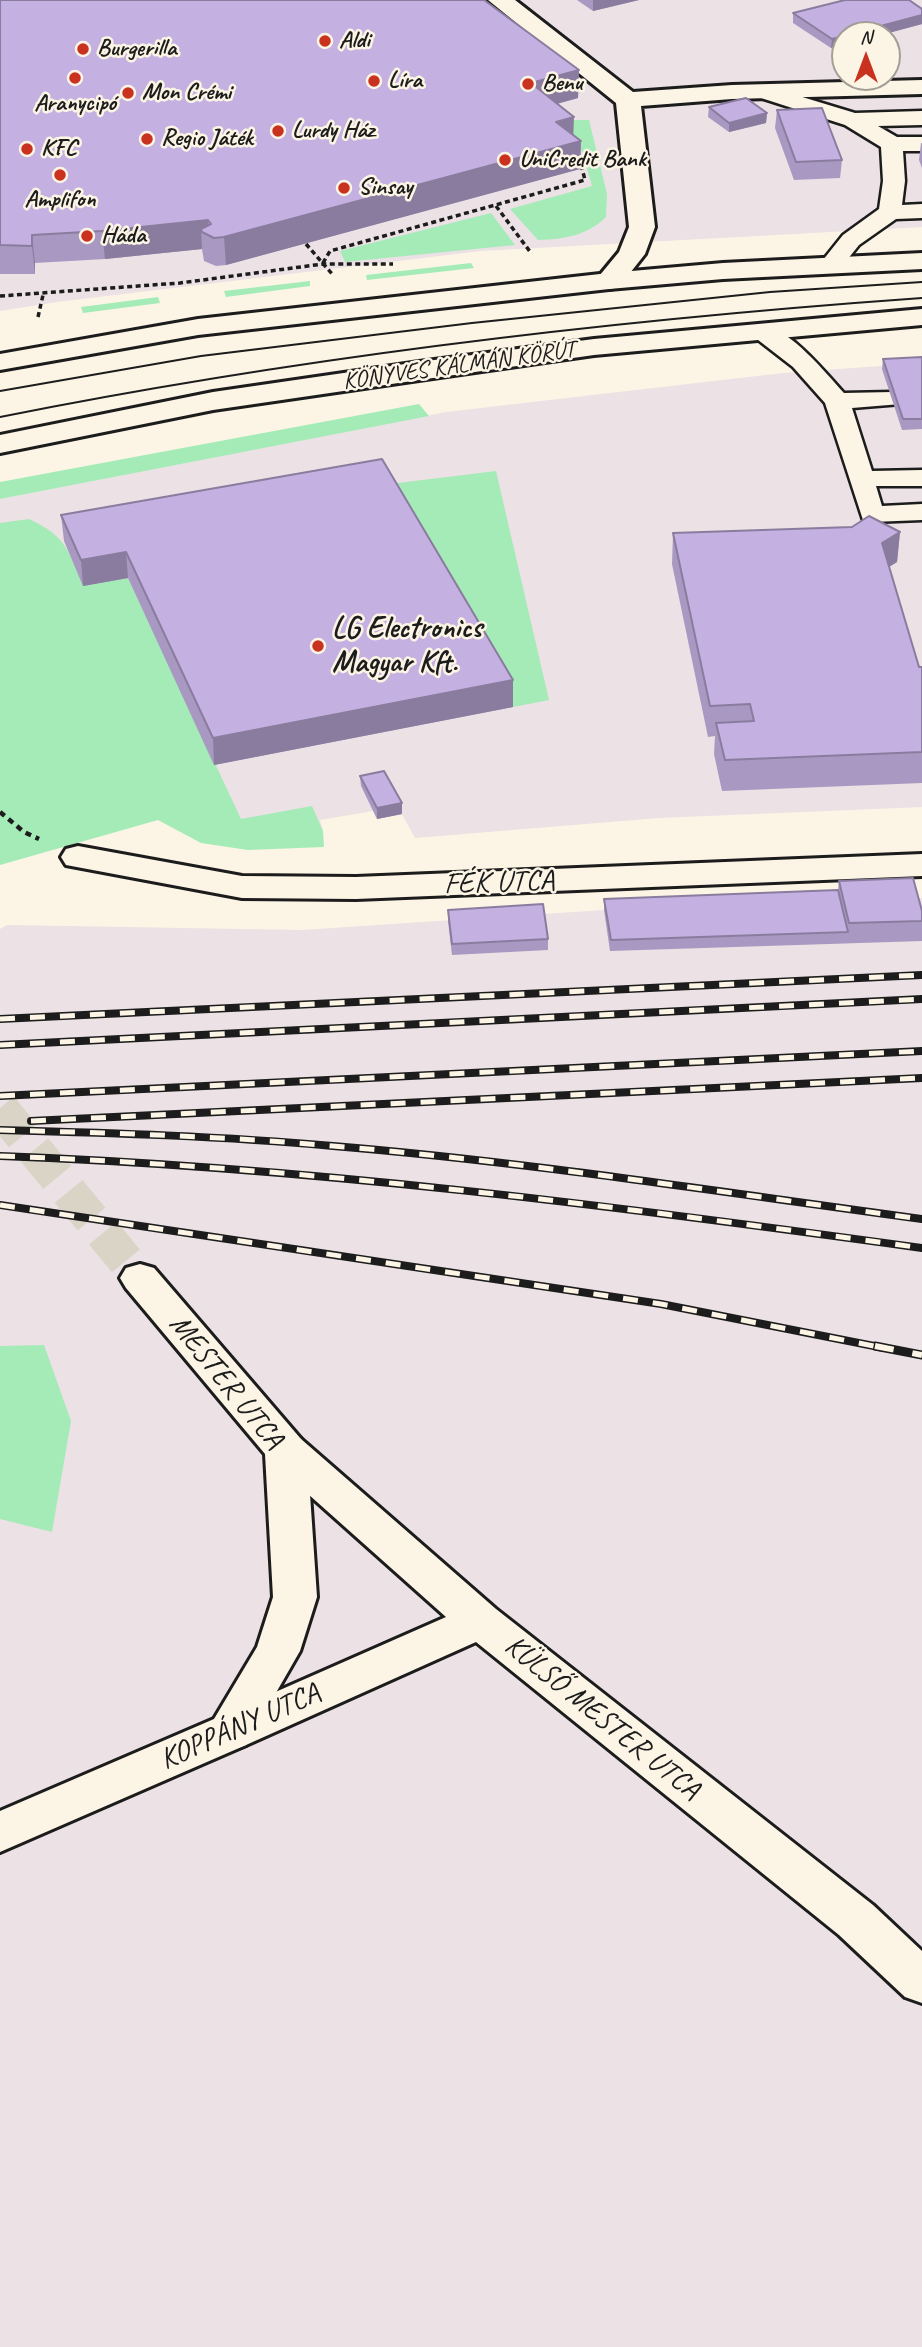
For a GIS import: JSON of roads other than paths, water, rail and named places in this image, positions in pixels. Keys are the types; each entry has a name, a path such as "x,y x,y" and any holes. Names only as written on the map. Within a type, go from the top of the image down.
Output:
{"street":[{"path":"500,0 628,100 659,96 922,87"},
{"path":"609,281 632,254 642,227 628,100"},
{"path":"0,362 198,327 609,281 922,261"},
{"name":"KÖNYVES KÁLMÁN KÖRÚT","path":"0,444 213,401 594,347 922,317"},
{"name":"FÉK UTCA","path":"78,857 242,887 356,888 922,865"},
{"name":"MESTER UTCA","path":"140,1278 286,1450 295,1597 278,1651 230,1732"},
{"name":"KÜLSŐ MESTER UTCA","path":"286,1450 480,1621 856,1920 922,1982"},
{"name":"KOPPÁNY UTCA","path":"0,1832 480,1621"}],"lane":[{"path":"766,92 853,120 892,144 922,144"},
{"path":"853,120 922,118"},
{"path":"890,212 894,181 892,144"},
{"path":"831,265 851,240 890,212 922,211"},
{"path":"762,331 802,362 837,401 872,514 922,512"},
{"path":"837,401 892,400"},
{"path":"861,479 922,478"}],"tunnel":[{"path":"0,1108 140,1278"}],"tram line":[{"path":"0,391 201,356 472,323 770,292 922,282"},
{"path":"0,417 229,376 459,343 690,317 922,298"}],"railway":[{"path":"0,1019 922,975"},
{"path":"0,1045 922,999"},
{"path":"0,1096 922,1051"},
{"path":"31,1121 922,1078"},
{"path":"0,1130 208,1137 481,1160 922,1219"},
{"path":"0,1156 232,1169 462,1190 922,1248"},
{"path":"0,1205 661,1304 884,1348"},
{"path":"875,1346 922,1355"}],"place":[{"name":"Aldi","path":"325,41"},
{"name":"Burgerilla","path":"83,49"},
{"name":"Aranycipó","path":"75,78"},
{"name":"Líra","path":"374,81"},
{"name":"Benu","path":"528,84"},
{"name":"Mon Crémi","path":"128,93"},
{"name":"Lurdy Ház","path":"278,131"},
{"name":"Regio Játék","path":"147,139"},
{"name":"KFC","path":"27,149"},
{"name":"UniCredit Bank","path":"505,160"},
{"name":"Amplifon","path":"60,175"},
{"name":"Sinsay","path":"344,188"},
{"name":"Háda","path":"87,236"},
{"name":"LG Electronics Magyar Kft.","path":"318,646"}]}
